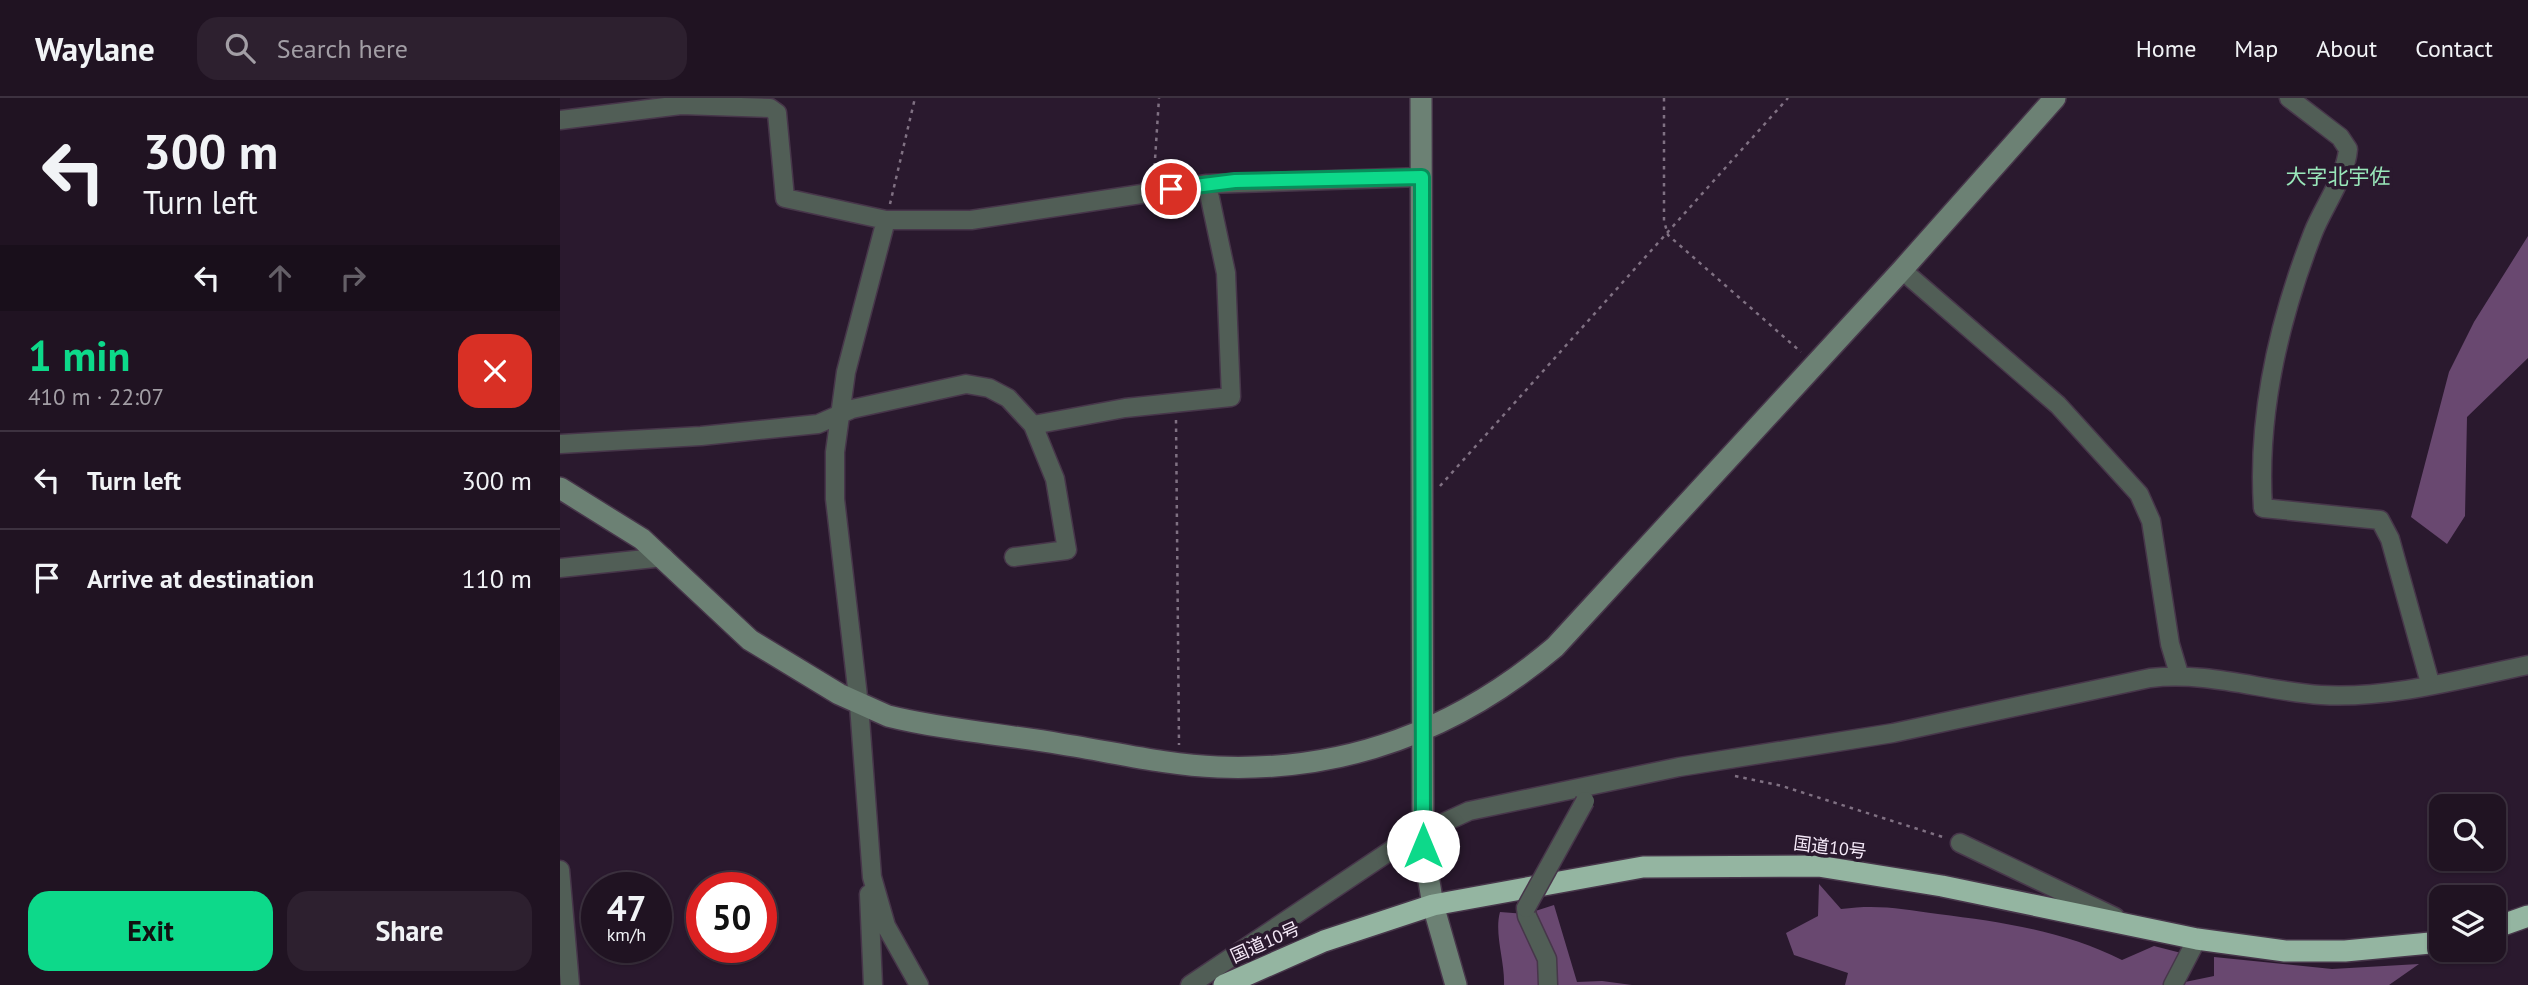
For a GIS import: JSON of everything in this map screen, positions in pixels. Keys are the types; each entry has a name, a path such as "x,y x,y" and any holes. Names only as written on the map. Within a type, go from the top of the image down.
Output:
{"highway":[{"name":"国道10号","path":"1224,985 1324,941 1433,905 1643,867 1783,864 1818,866 1942,886 2197,939 2285,951 2345,951 2429,943"},
{"path":"2506,924 2528,916"}],"street":[{"path":"1421,98 1423,830 1425,868 1456,985"},
{"path":"560,488 622,525 664,557 743,635 859,705 907,720 1179,763 1251,768 1283,766 1386,746 1424,732 1486,698 1524,673 1555,647 1902,270 2056,98"},
{"path":"2288,98 2340,137 2348,149 2312,234 2275,358 2265,404 2262,440 2263,508 2381,520 2390,539 2430,683"},
{"path":"560,120 681,101 774,109 785,198 886,220 971,220 1207,184 1422,177"},
{"path":"1033,425 1125,408 1231,397 1226,273 1207,184"},
{"path":"873,985 859,705 835,499 835,452 846,372 886,220"},
{"path":"1902,270 2058,405 2139,494 2151,521 2170,644 2179,674"},
{"path":"560,444 701,436 818,424 852,409 966,384 989,388 1007,398 1033,425 1055,479 1066,550 1014,557"},
{"path":"560,568 664,557"},
{"path":"1190,985 1423,830 1497,803 1596,783 1893,733 2179,674 2319,695 2360,695 2528,665"},
{"path":"1548,985 1548,959 1527,916 1526,908 1596,783"},
{"path":"1960,843 2129,923"},
{"path":"868,852 881,914 919,985"},
{"path":"560,870 570,985"},
{"path":"2173,985 2197,939"}],"path":[{"path":"886,220 915,98"},
{"path":"1153,191 1159,98"},
{"path":"1664,98 1664,221 1668,235 1815,364"},
{"path":"1423,505 1668,235 1788,98"},
{"path":"1176,404 1179,763"},
{"path":"1731,775 1782,786 1960,843"}],"shaded area":[{"path":"2528,236 2528,358 2467,417 2465,516 2447,544 2411,517 2449,372 2474,322"},
{"path":"1819,884 1841,909 1890,908 2009,924 2078,942 2122,960 2154,946 2189,955 2185,982 2214,976 2214,957 2332,969 2419,964 2389,985 1845,985 1848,973 1794,955 1786,933 1818,916"},
{"path":"1554,905 1577,982 1602,981 1632,985 1504,985 1498,929 1500,912 1526,914"}],"district":[{"name":"大字北宇佐","path":"2338,176"}],"route":[{"path":"1171,189 1235,181 1422,177 1423,846"}]}
